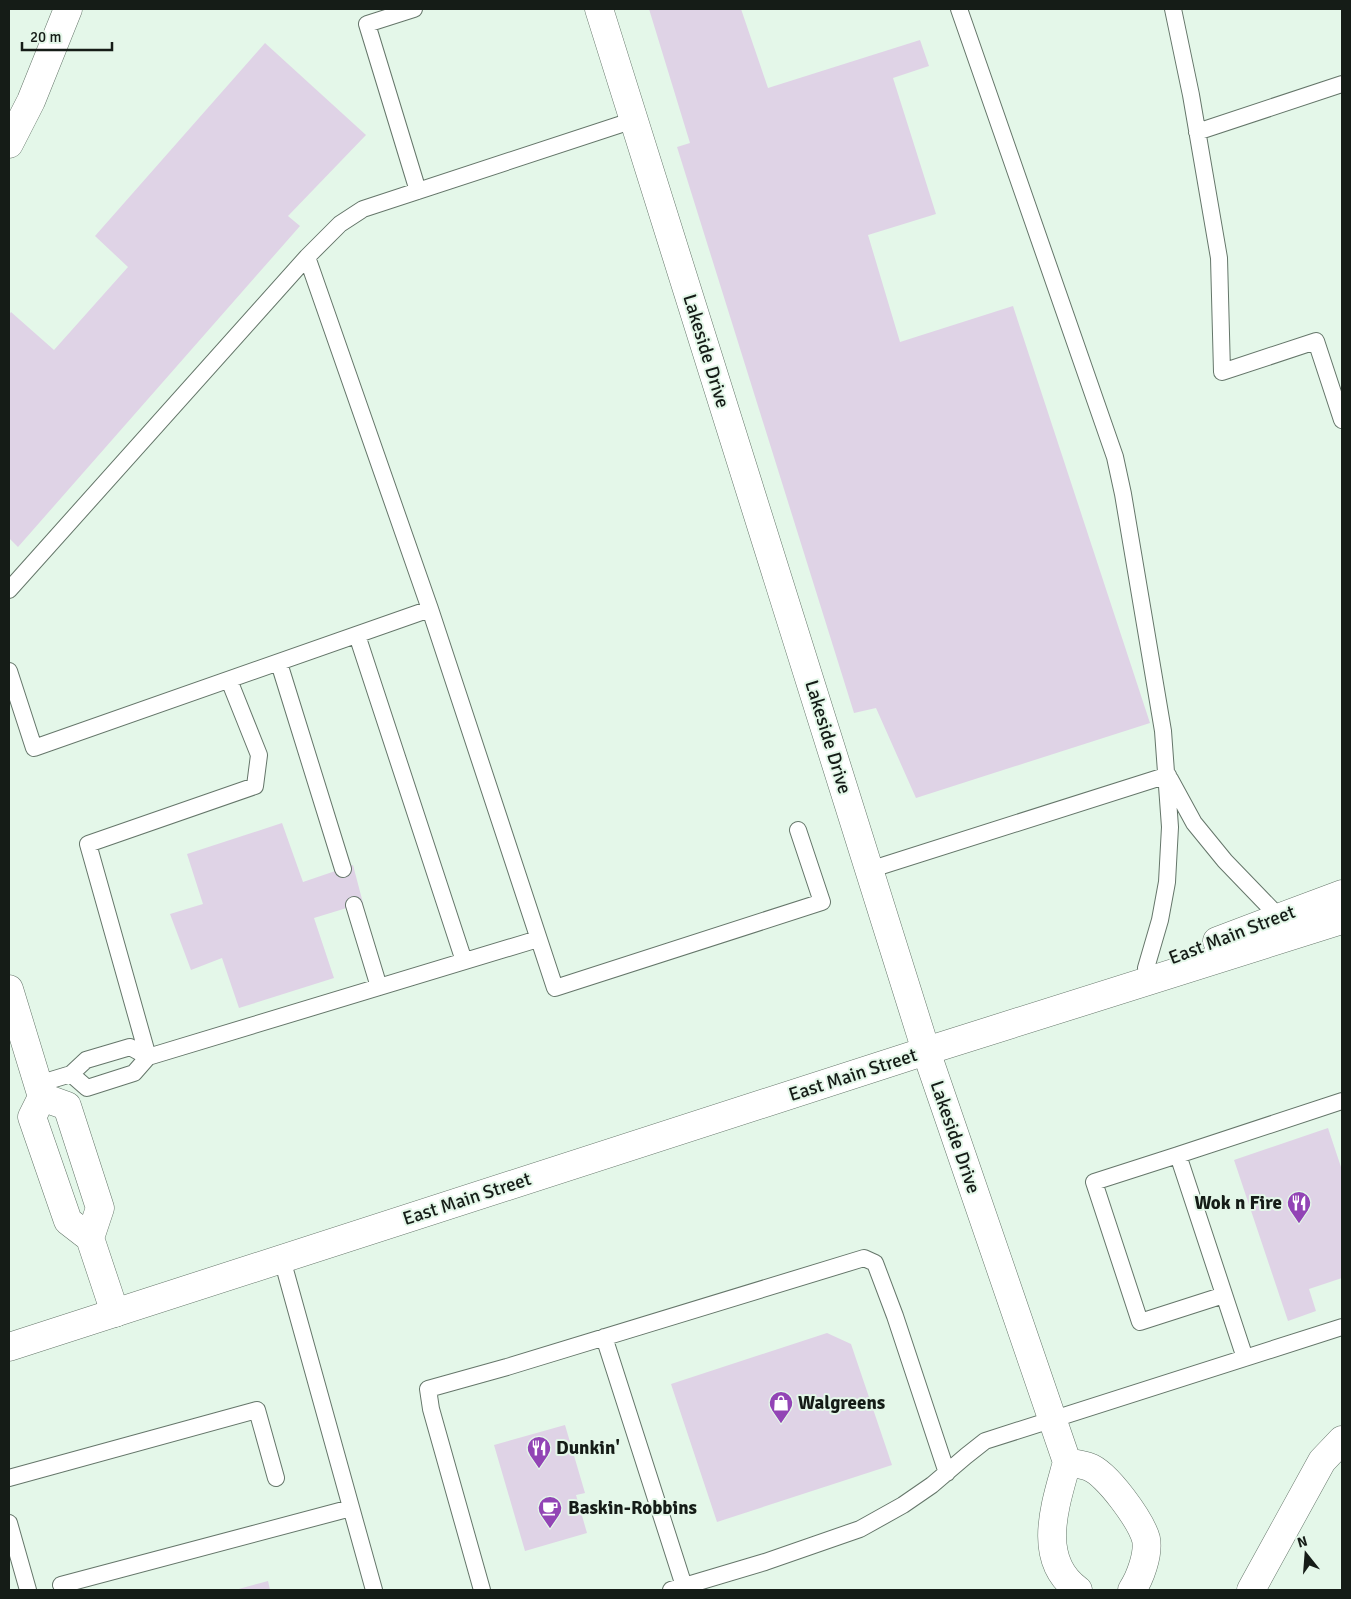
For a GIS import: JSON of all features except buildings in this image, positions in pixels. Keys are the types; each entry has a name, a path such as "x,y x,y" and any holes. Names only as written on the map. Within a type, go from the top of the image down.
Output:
{"street":[{"path":"9,144 30,101 68,9"},
{"name":"Lakeside Drive","path":"598,9 926,1051 1067,1462"},
{"name":"East Main Street","path":"926,1051 1342,894"},
{"name":"East Main Street","path":"9,1347 926,1051 1342,920"},
{"path":"9,989 15,1031 40,1091 67,1106 100,1208 90,1238"},
{"path":"40,1091 32,1117 68,1221 90,1238 114,1313"},
{"path":"1251,1590 1322,1461 1342,1440"},
{"path":"1078,1590 1072,1586 1054,1556 1051,1535 1054,1512 1067,1462 1091,1467 1104,1477 1126,1502 1140,1527 1146,1540 1145,1555 1142,1571 1132,1590"}],"lane":[{"path":"414,9 367,24 418,191"},
{"path":"959,9 1115,457 1123,494 1164,731 1168,775 1170,827 1167,882 1160,920 1146,968"},
{"path":"1173,9 1219,258 1222,372 1316,341 1342,420"},
{"path":"1197,132 1342,84"},
{"path":"9,590 308,257 340,224 363,208 634,120"},
{"path":"308,257 430,609 555,988 822,902 798,830"},
{"path":"9,671 34,748 430,609"},
{"path":"357,635 464,961"},
{"path":"279,663 342,869"},
{"path":"148,1057 88,844 255,786 259,755 230,680"},
{"path":"869,870 1168,775"},
{"path":"1168,775 1194,823 1225,862 1280,918"},
{"path":"354,905 379,987"},
{"path":"71,1074 87,1088 134,1073 148,1057 538,939"},
{"path":"40,1091 71,1074 86,1060 130,1047 148,1057"},
{"path":"1224,1295 1140,1322 1094,1182 1342,1101"},
{"path":"1178,1155 1245,1358"},
{"path":"482,1590 431,1410 428,1389 864,1258 875,1263 895,1316 947,1474"},
{"path":"282,1259 374,1590"},
{"path":"604,1337 677,1588 765,1562 860,1529 903,1505 947,1474 985,1441 1342,1327"},
{"path":"9,1478 257,1410 276,1478"},
{"path":"61,1585 351,1508"},
{"path":"9,1523 28,1590"}],"place":[{"name":"Wok n Fire","path":"1299,1224"},
{"name":"Walgreens","path":"781,1424"},
{"name":"Dunkin'","path":"539,1469"},
{"name":"Baskin-Robbins","path":"550,1529"}]}
